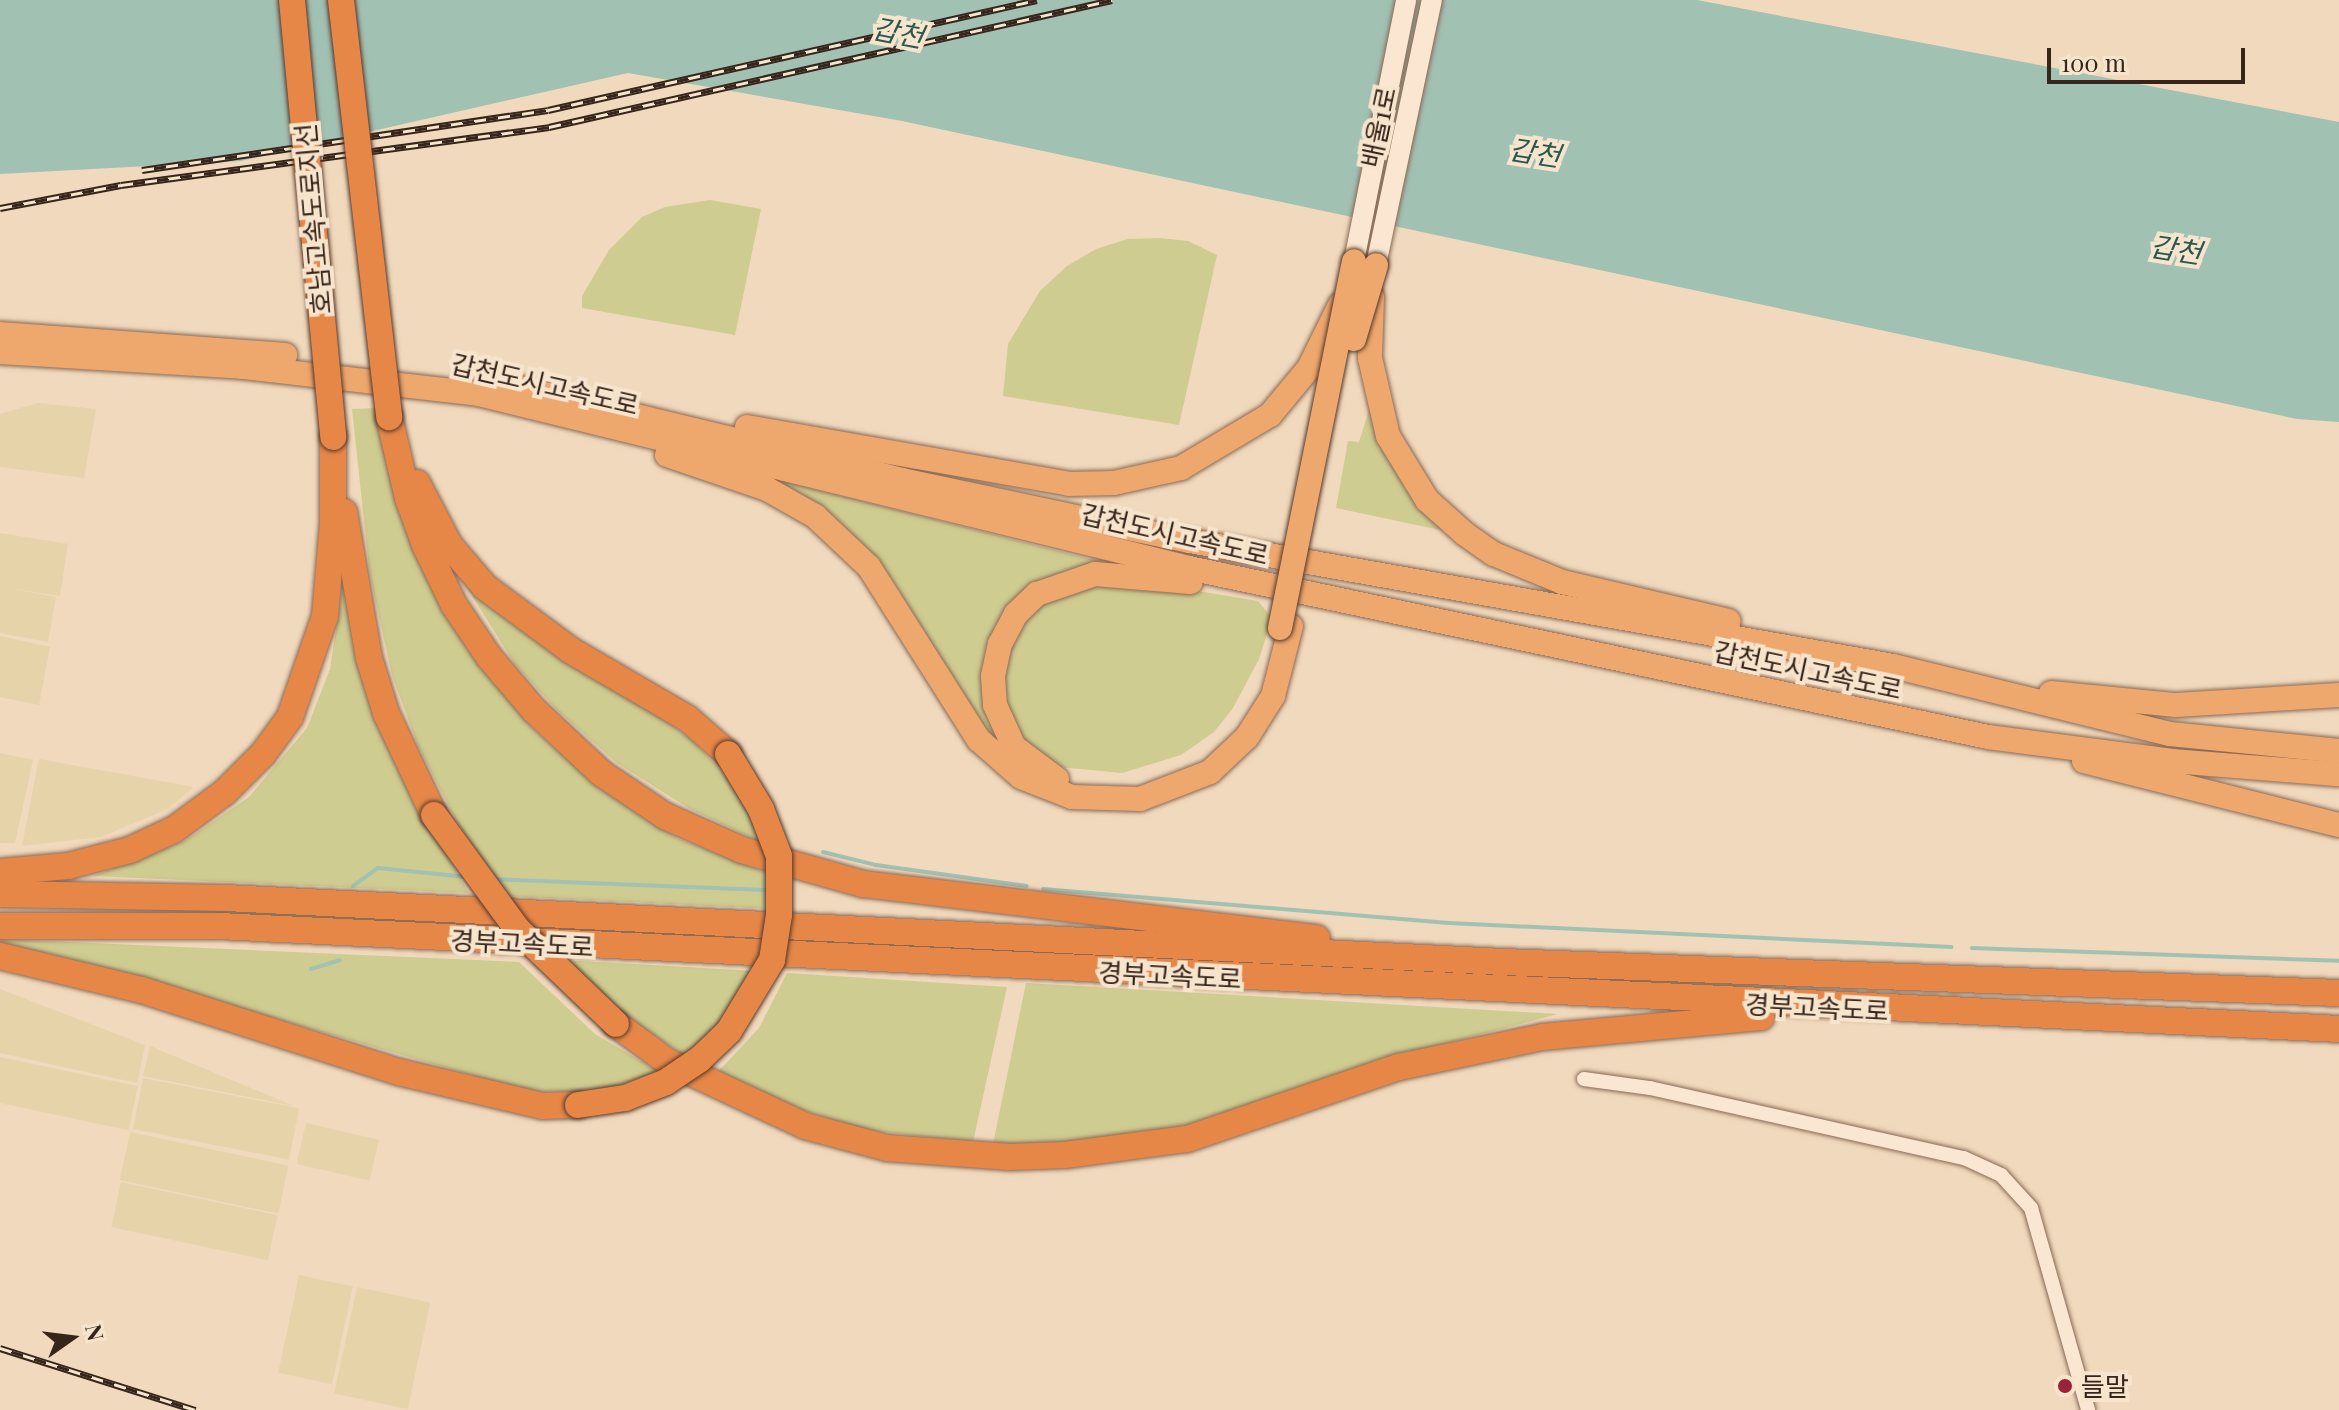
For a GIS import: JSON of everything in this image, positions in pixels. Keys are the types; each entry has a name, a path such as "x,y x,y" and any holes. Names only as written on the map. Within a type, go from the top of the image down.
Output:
{"highway":[{"name":"호남고속도로지선","path":"292,0 333,437"},
{"name":"호남고속도로지선","path":"341,0 389,417"},
{"path":"554,395 1069,484 1114,483 1181,468 1221,448 1270,415 1309,368 1365,263"},
{"path":"1365,263 1370,358 1388,436 1427,500 1494,554 1562,582 1811,640 1893,666"},
{"path":"595,423 663,453 767,489 815,516 869,567 979,740 1021,777 1045,790 1096,801 1140,799 1210,772 1247,737 1273,696 1365,263"},
{"name":"갑천도시고속도로","path":"0,334 241,350 481,379 902,480 1190,541 1893,666 2170,734 2339,751"},
{"name":"갑천도시고속도로","path":"0,352 243,367 427,386 595,423 1173,564 1988,737 2172,761 2339,774"},
{"path":"0,956 142,990 399,1072 543,1106 578,1105 652,1088 699,1060 729,1031 772,960 779,915 779,856 761,809 728,754 687,718 570,650 485,587 450,546 389,417"},
{"path":"389,417 408,498 425,545 454,605 489,657 534,710 601,773 665,816 742,850 863,884 946,890 1502,962"},
{"path":"333,437 369,658 386,713 434,815 517,929 616,1024 668,1062 805,1126 887,1148 1010,1157 1065,1155 1187,1139 1399,1067 1542,1037 1856,1009"},
{"path":"0,872 68,866 130,850 175,829 225,792 263,754 290,717 325,616 333,437"},
{"path":"1286,627 1268,672 1240,724 1217,750 1179,775 1138,787 1074,785 1032,765 1001,726 993,676 1000,644 1016,614 1037,594 1073,579 1095,574 1147,576 1433,617"},
{"path":"1965,683 2129,705 2339,695"},
{"path":"1988,737 2339,825"},
{"name":"경부고속도로","path":"0,894 352,904 1502,962 2339,993"},
{"name":"경부고속도로","path":"0,926 219,926 1856,1009 2339,1029"}],"main road":[{"name":"배울1로","path":"1365,263 1406,0"},
{"name":"배울1로","path":"1365,263 1432,0"}],"street":[{"path":"1584,1079 1650,1088 1964,1158 2001,1175 2031,1208 2042,1238 2088,1410"}],"shaded area":[{"path":"710,200 761,209 735,335 582,308 582,296 609,250 642,217 665,207"},
{"path":"1128,239 1188,241 1217,255 1179,425 1003,396 1008,344 1040,291 1067,266 1096,249"},
{"path":"38,403 96,409 84,478 0,467 0,414"},
{"path":"1370,407 1445,531 1336,508 1348,441 1359,442"},
{"path":"376,408 484,670 533,729 594,783 677,838 772,875 775,909 506,896 457,822 418,746 392,675 370,576 352,409"},
{"path":"762,476 1118,566 1013,614 994,707 1045,780 986,733 892,579 824,512"},
{"path":"0,533 68,544 60,596 8,588 56,597 48,642 0,633"},
{"path":"448,557 694,742 737,788 765,844 690,809 617,763 557,710 514,663"},
{"path":"343,582 418,807 469,893 93,876 185,841 249,797 307,728 330,669"},
{"path":"1150,583 1258,601 1272,618 1259,659 1233,708 1214,732 1181,755 1122,773 1059,767 1021,741 1000,700 1001,656 1026,613 1063,587"},
{"path":"0,636 50,647 39,705 0,697"},
{"path":"0,753 33,760 15,843 0,843"},
{"path":"39,759 194,787 168,809 101,837 22,846"},
{"path":"0,939 519,962 595,1034 658,1071 606,1090 531,1092 51,954 0,946"},
{"path":"563,960 756,971 738,1004 688,1057 622,1015"},
{"path":"787,973 1007,987 973,1142 865,1130 771,1100 717,1073 759,1028"},
{"path":"1026,983 1558,1014 1367,1064 1185,1127 1024,1148 993,1144"},
{"path":"0,989 145,1045 137,1083 0,1053"},
{"path":"150,1046 294,1106 143,1076"},
{"path":"0,1057 138,1086 129,1130 0,1103"},
{"path":"143,1078 299,1108 289,1159 133,1129"},
{"path":"306,1123 379,1140 370,1181 297,1164"},
{"path":"130,1132 288,1166 278,1214 120,1180"},
{"path":"121,1182 278,1215 268,1260 111,1227"},
{"path":"299,1275 353,1286 332,1384 278,1373"},
{"path":"357,1287 430,1303 408,1409 334,1394"}],"water":[{"name":"갑천","path":"0,0 1697,0 2339,122 2339,422 2297,419 902,121 628,73 241,161 0,174"}],"waterway":[{"path":"823,852 876,865 1027,886"},
{"path":"353,886 378,868 467,877"},
{"path":"492,879 768,890"},
{"path":"1043,889 1449,923 1951,947"},
{"path":"1972,948 2339,961"},
{"path":"311,969 340,960"}],"railway":[{"path":"142,170 548,110 1037,0"},
{"path":"0,208 121,185 549,127 1112,0"},
{"path":"0,1348 195,1410"}],"place":[{"name":"들말","path":"2065,1386"}]}
